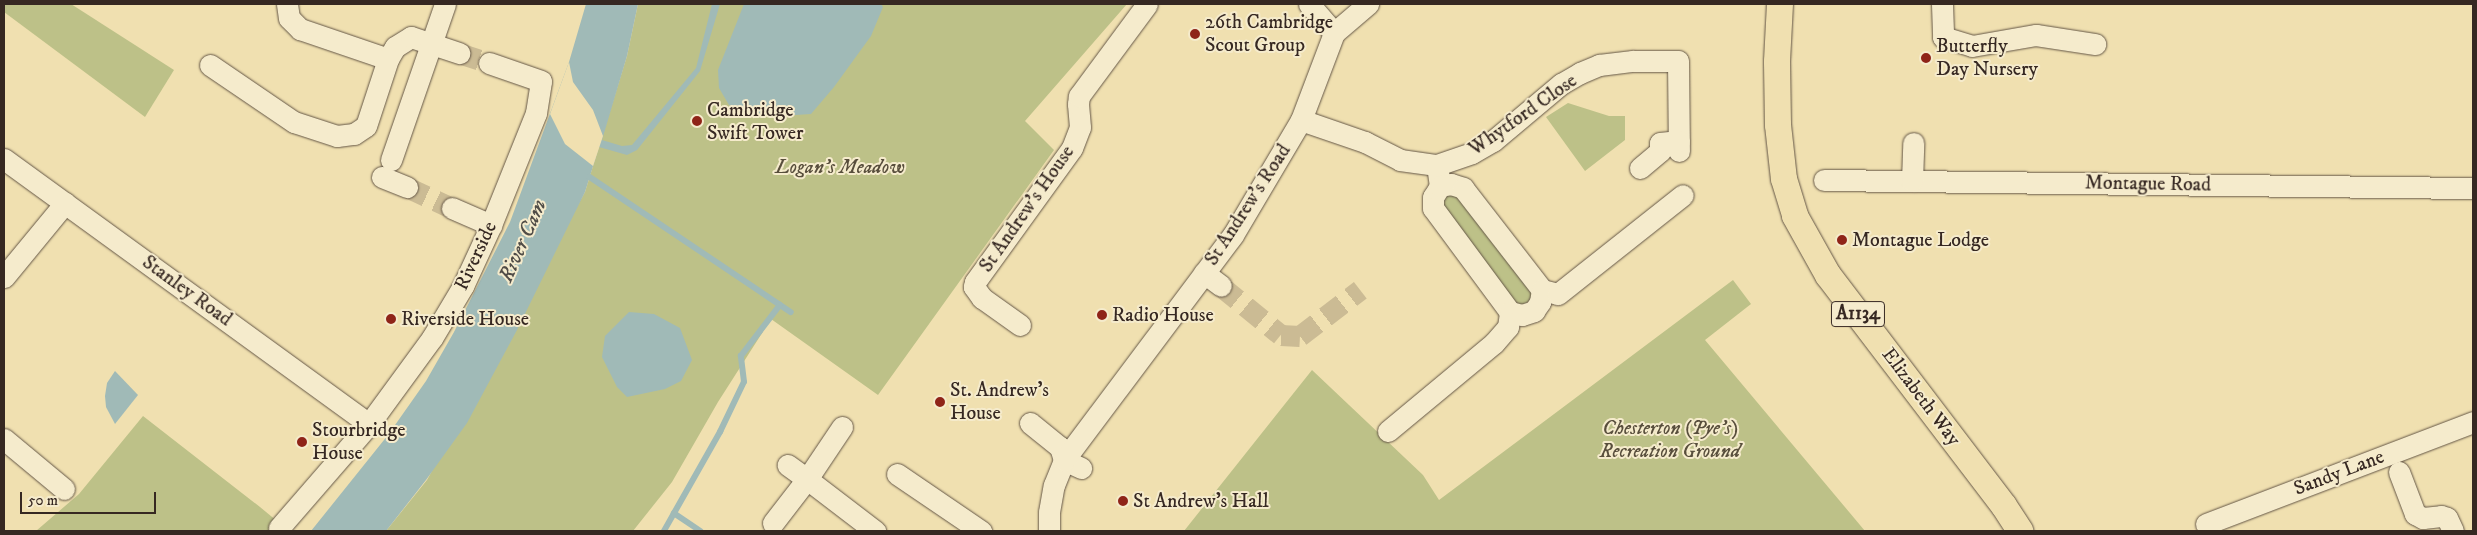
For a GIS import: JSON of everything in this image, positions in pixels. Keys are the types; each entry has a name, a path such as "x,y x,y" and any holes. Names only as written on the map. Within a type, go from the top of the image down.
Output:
{"main road":[{"name":"Elizabeth Way","path":"1770,4 1770,23 1777,62"},
{"name":"Elizabeth Way","path":"1780,4 1777,62 1778,125 1784,179 1795,216 1828,275 2004,506 2020,531"}],"street":[{"path":"287,4 289,18 300,29 388,59"},
{"path":"407,187 386,169 445,4"},
{"name":"St Andrew's House","path":"1020,325 982,298 974,287 975,282 1072,148 1080,127 1079,96 1147,4"},
{"path":"1309,4 1334,33"},
{"name":"St Andrew's Road","path":"1049,531 1054,484 1073,464 1204,273 1233,235 1301,120 1334,33 1368,4"},
{"path":"1942,4 1943,37 1972,46 2036,36 2095,44"},
{"path":"210,65 294,122 337,136 354,134 366,126 388,59 395,47 411,37 459,53"},
{"name":"Whytford Close","path":"1437,165 1472,153 1493,141 1561,84 1599,65 1633,61 1678,62 1679,146 1660,143 1660,151 1640,168"},
{"name":"Riverside","path":"279,528 369,424 432,338 463,286 492,225 536,113 541,81 489,64"},
{"path":"1301,120 1365,142 1400,160 1437,165 1440,186 1433,197 1434,208 1510,312 1522,315 1534,311 1540,302 1542,290"},
{"path":"1912,181 1913,143"},
{"name":"Stanley Road","path":"4,159 369,424"},
{"name":"Montague Road","path":"1824,180 2473,188"},
{"path":"1440,186 1451,184 1463,188 1542,290 1558,294 1683,195"},
{"path":"4,277 65,203"},
{"path":"452,208 492,225"},
{"path":"1204,273 1221,286"},
{"path":"1388,432 1494,343 1508,327 1510,312"},
{"name":"Sandy Lane","path":"2206,524 2473,422"},
{"path":"1030,423 1060,447 1073,464"},
{"path":"772,523 807,478 842,427"},
{"path":"4,439 64,489"},
{"path":"788,465 875,531"},
{"path":"2398,472 2415,514 2423,518 2441,516 2447,518 2453,531"},
{"path":"897,474 981,531"}],"green space":[{"path":"4,4 71,4 174,70 145,117 4,12"},
{"name":"Logan's Meadow","path":"638,4 1127,4 1025,121 1054,150 878,395 771,319 718,402 672,482 633,531 386,531 427,480 585,192 627,56"},
{"path":"1568,103 1609,116 1625,116 1625,140 1585,171 1546,117"},
{"path":"1456,193 1532,290 1531,301 1516,307 1441,202 1445,196"},
{"name":"Chesterton (Pye's) Recreation Ground","path":"1733,280 1751,304 1705,340 1865,531 1184,531 1312,370 1423,475 1439,500"},
{"path":"143,416 289,531 36,531 79,494"}],"water":[{"name":"River Cam","path":"586,4 638,4 627,56 602,140 622,146 632,145 696,68 712,4 720,4 700,71 637,150 627,155 599,147 585,192 517,330 467,423 426,480 386,531 311,531 388,435 426,381 454,332 510,222 569,62"},
{"path":"744,4 881,4 883,7 871,36 834,87 811,114 780,116 750,112 729,105 719,88 718,70"},
{"path":"629,312 654,314 680,328 692,360 681,381 665,389 627,397 617,387 602,357 605,336"},
{"path":"115,371 138,395 115,424 106,407 105,396 107,383"}],"pier":[{"path":"569,62 573,82 593,110 603,136 593,166 565,144 550,114"}],"waterway":[{"path":"590,177 791,312"},
{"path":"664,531 720,432 744,382 741,356 780,305"},
{"path":"674,513 701,531"}],"tunnel":[{"path":"459,53 489,63"},
{"path":"407,187 452,208"},
{"path":"1221,286 1281,335 1300,336 1360,290"}],"place":[{"name":"26th Cambridge Scout Group","path":"1195,34"},
{"name":"Butterfly Day Nursery","path":"1926,58"},
{"name":"Cambridge Swift Tower","path":"697,121"},
{"name":"Montague Lodge","path":"1842,240"},
{"name":"Radio House","path":"1102,315"},
{"name":"Riverside House","path":"391,319"},
{"name":"St. Andrew's House","path":"940,402"},
{"name":"Stourbridge House","path":"302,442"},
{"name":"St Andrew's Hall","path":"1123,501"}]}
